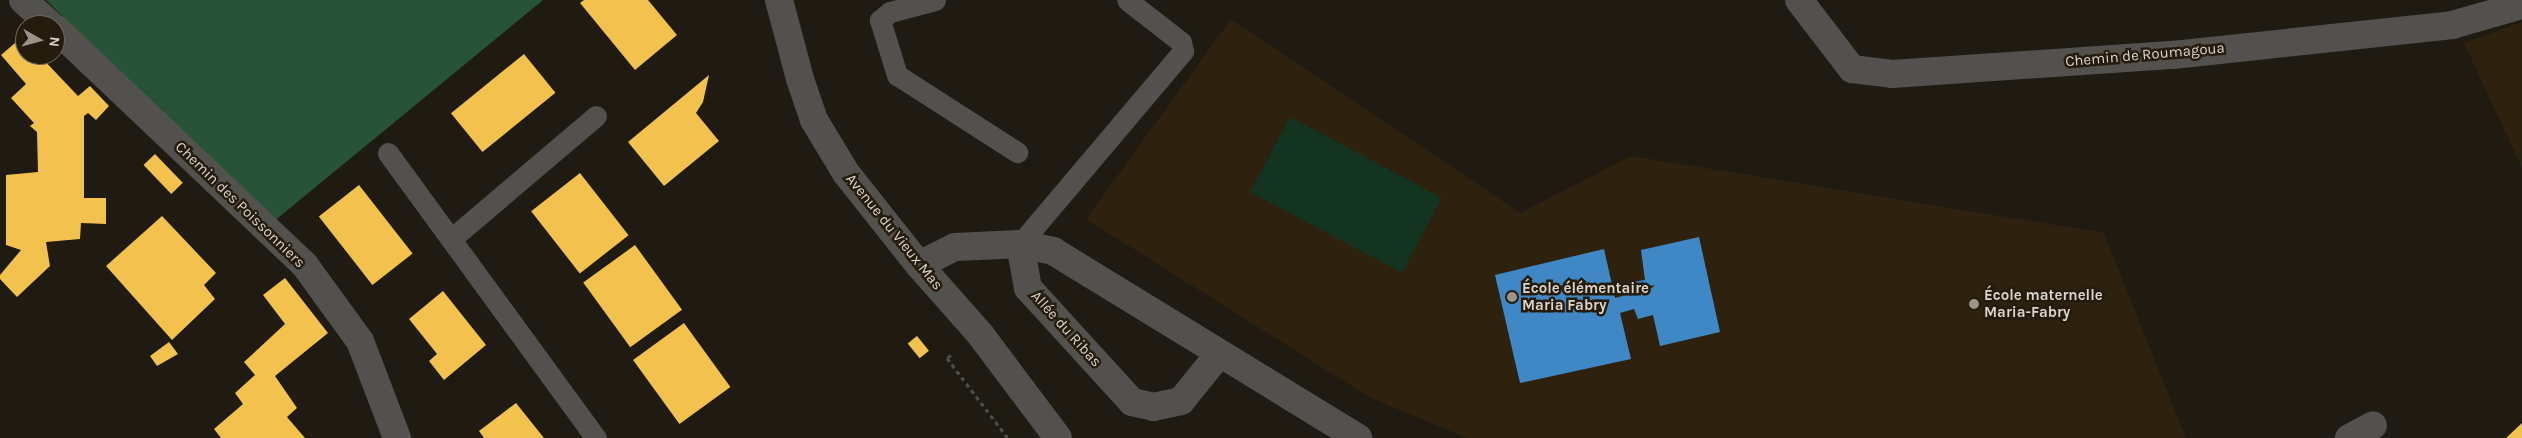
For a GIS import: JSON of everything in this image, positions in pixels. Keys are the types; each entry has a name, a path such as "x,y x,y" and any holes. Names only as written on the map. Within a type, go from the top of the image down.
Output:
{"street":[{"path":"23,0 40,15"},
{"name":"Avenue du Vieux Mas","path":"779,0 800,79 814,120 846,172 919,266 980,334 1058,438"},
{"name":"Chemin de Roumagoua","path":"1799,0 1852,69 1892,74 2173,55 2442,26 2522,4"},
{"name":"Chemin des Poissonniers","path":"65,37 304,264 360,341 397,438"},
{"path":"919,266 955,247 1020,244 1053,251 1218,354 1358,438"},
{"name":"Allée du Ribas","path":"1020,244 1028,288 1132,402 1152,407 1180,402 1218,354"},
{"path":"2349,438 2373,425"}],"lane":[{"path":"935,0 890,12 880,20 898,74 1017,152"},
{"path":"1020,244 1183,51 1181,42 1127,0"},
{"path":"451,239 596,116"},
{"path":"388,153 596,438"}],"shaded area":[{"name":"École élémentaire Maria Fabry","path":"1231,19 1520,213 1631,156 2104,233 2186,438 1467,438 1371,398 1086,219"},
{"path":"2522,22 2522,168 2464,43"}],"green space":[{"path":"46,0 543,0 273,222 65,19 65,15 61,15"},
{"path":"1290,117 1442,198 1402,273 1250,192"}],"building: Homes":[{"path":"584,0 648,0 677,35 635,70 580,3"},
{"path":"15,43 15,65 49,65 78,96 90,86 109,106 96,120 88,113 84,116 84,198 106,198 106,224 81,223 80,239 46,242 50,266 17,297 0,279 0,275 21,250 6,245 6,175 38,172 37,132 30,126 34,123 11,98 26,84 1,55"},
{"path":"524,54 555,93 482,152 451,113"},
{"path":"709,75 703,102 696,113 719,141 664,186 628,142"},
{"path":"155,154 183,183 171,194 143,165"},
{"path":"580,173 629,235 580,273 531,211"},
{"path":"359,185 413,254 372,285 319,216"},
{"path":"162,216 216,273 204,285 215,299 172,340 106,266"},
{"path":"635,245 682,310 630,347 583,283"},
{"path":"285,278 328,333 275,376 297,408 287,417 305,438 221,438 214,429 243,404 235,393 255,375 244,362 285,324 263,295"},
{"path":"443,291 486,345 444,380 429,361 437,354 409,319"},
{"path":"684,323 730,387 679,424 633,360"},
{"path":"917,336 929,351 920,358 908,344"},
{"path":"169,342 178,354 157,366 150,356"},
{"path":"516,403 544,438 484,438 479,431"},
{"path":"2522,423 2522,438 2506,438"}],"building: Schools":[{"path":"1699,237 1720,332 1660,346 1653,315 1638,319 1634,309 1620,313 1631,359 1520,383 1495,275 1604,249 1615,298 1630,294 1627,283 1645,280 1641,250"}],"place":[{"name":"École élémentaire Maria Fabry","path":"1512,297"},
{"name":"École maternelle Maria-Fabry","path":"1974,304"}]}
